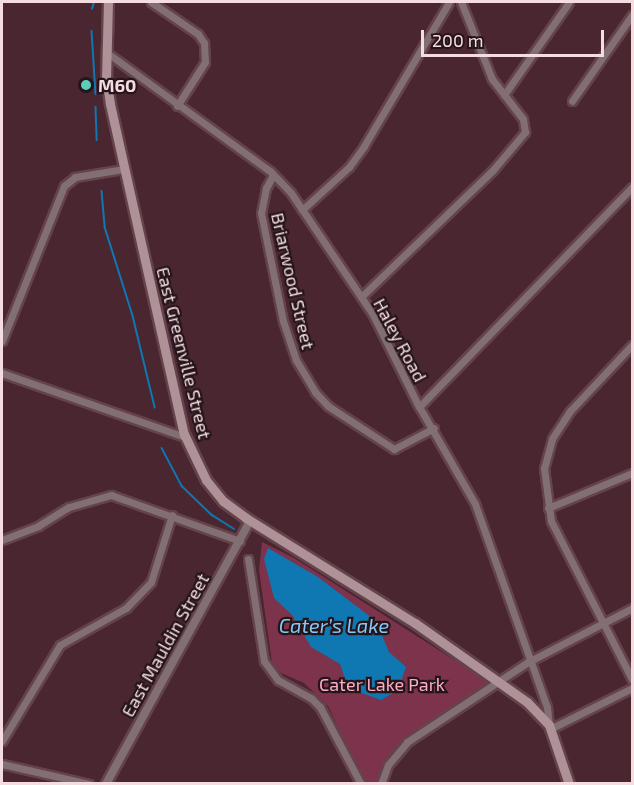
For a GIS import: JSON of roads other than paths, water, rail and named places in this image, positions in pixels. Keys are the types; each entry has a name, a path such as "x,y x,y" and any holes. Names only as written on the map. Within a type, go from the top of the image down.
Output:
{"main road":[{"name":"East Greenville Street","path":"108,2 106,52 109,97 185,437 206,480 223,501 250,521 500,681 550,727 568,783"}],"street":[{"path":"152,2 198,34 204,44 205,62 177,106"},
{"path":"302,210 349,167 364,146 449,2"},
{"path":"361,297 517,145 525,132 523,119 492,79 461,2"},
{"path":"504,94 569,2"},
{"path":"572,101 633,15"},
{"name":"Haley Road","path":"106,52 273,175 302,210 361,297 419,407 434,428 475,504 531,661 550,727"},
{"path":"2,341 64,186 75,177 124,169"},
{"name":"Briarwood Street","path":"273,175 266,188 261,213 283,321 296,360 315,392 328,406 394,449 434,428"},
{"path":"419,407 633,187"},
{"path":"633,345 570,411 552,439 544,468 548,508 603,623 633,679"},
{"path":"2,373 185,437"},
{"path":"548,508 633,473"},
{"path":"2,540 95,496 111,495 240,541"},
{"path":"2,741 60,645 126,608 151,582 172,515"},
{"name":"East Mauldin Street","path":"106,783 250,521"},
{"path":"248,559 264,661 278,680 311,698 320,707 361,783"},
{"path":"381,783 388,765 407,742 531,661 633,608"},
{"path":"550,727 633,688"},
{"path":"2,764 89,783"}],"water":[{"name":"Cater’s Lake","path":"268,548 318,577 376,621 389,652 406,667 398,690 381,700 348,688 340,664 311,647 292,615 274,598 264,559"}],"waterway":[{"path":"92,9 94,2"},
{"path":"92,31 96,94"},
{"path":"96,107 97,140"},
{"path":"102,191 105,227 133,316 155,407"},
{"path":"162,448 182,486 212,515 234,529"}],"place":[{"name":"M60","path":"86,85"}],"park label":[{"name":"Cater Lake Park","path":"382,684"}]}
